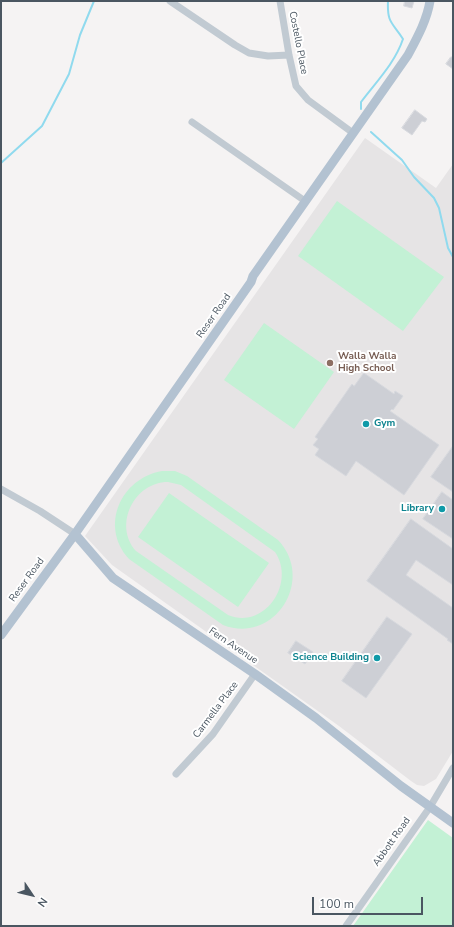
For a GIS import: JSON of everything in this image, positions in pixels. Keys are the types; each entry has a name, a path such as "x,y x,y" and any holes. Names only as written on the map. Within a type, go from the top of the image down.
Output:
{"main road":[{"name":"Reser Road","path":"1,635 75,534 408,55 429,9 430,1"},
{"name":"Fern Avenue","path":"75,534 113,578 255,674 316,718 401,786 453,823"}],"street":[{"path":"170,1 234,45 249,53 268,56 289,55"},
{"name":"Costello Place","path":"280,1 296,86 308,100 353,133"},
{"path":"192,122 306,201"},
{"name":"Fern Avenue","path":"1,489 40,511 75,534"},
{"name":"Carmella Place","path":"176,774 213,734 255,674"},
{"name":"Abbott Road","path":"346,926 430,807 453,768"}],"shaded area":[{"name":"Walla Walla High School","path":"365,138 436,188 453,164 453,751 436,779 424,786 417,785 411,781 339,726 112,565 85,536"}],"green space":[{"path":"337,201 444,277 403,331 298,256"},
{"path":"264,323 334,372 294,429 224,380"},
{"path":"162,471 175,471 187,476 278,540 289,556 293,573 291,590 284,605 273,617 258,626 242,629 223,625 129,559 120,546 116,532 115,518 119,505 126,493 135,483 148,475","holes":["168,482 181,485 275,552 281,564 282,577 279,590 273,601 265,610 254,616 242,618 228,615 136,551 129,541 127,518 137,497 145,489 156,484"]},
{"path":"169,493 269,563 238,607 138,537"},
{"path":"428,820 453,838 453,926 353,926"}],"building":[{"path":"405,1 414,1 412,8 404,6"},
{"path":"451,57 453,57 453,69 446,64"},
{"path":"415,110 427,119 425,122 422,121 412,135 402,128"},
{"name":"Gym","path":"364,373 394,394 395,391 403,396 393,410 392,409 390,411 439,445 404,495 356,461 346,476 315,455 319,449 313,445 318,439 315,437 352,384 354,386"},
{"path":"453,446 453,492 431,477"},
{"name":"Library","path":"442,492 453,500 453,539 423,519"},
{"path":"411,519 453,549 453,585 416,560 406,575 453,608 453,644 367,581"},
{"name":"Science Building","path":"387,617 412,634 366,698 342,681"},
{"path":"296,641 313,652 305,664 288,653"}],"waterway":[{"path":"1,163 42,126 69,74 80,35 94,1"},
{"path":"361,109 361,102 390,64 400,48 403,39 389,18 388,1"},
{"path":"371,132 402,160 414,177 434,198 439,208 448,248 453,257"}],"place":[{"name":"Walla Walla High School","path":"330,363"},
{"name":"Gym","path":"366,424"},
{"name":"Library","path":"442,509"},
{"name":"Science Building","path":"377,658"}]}
